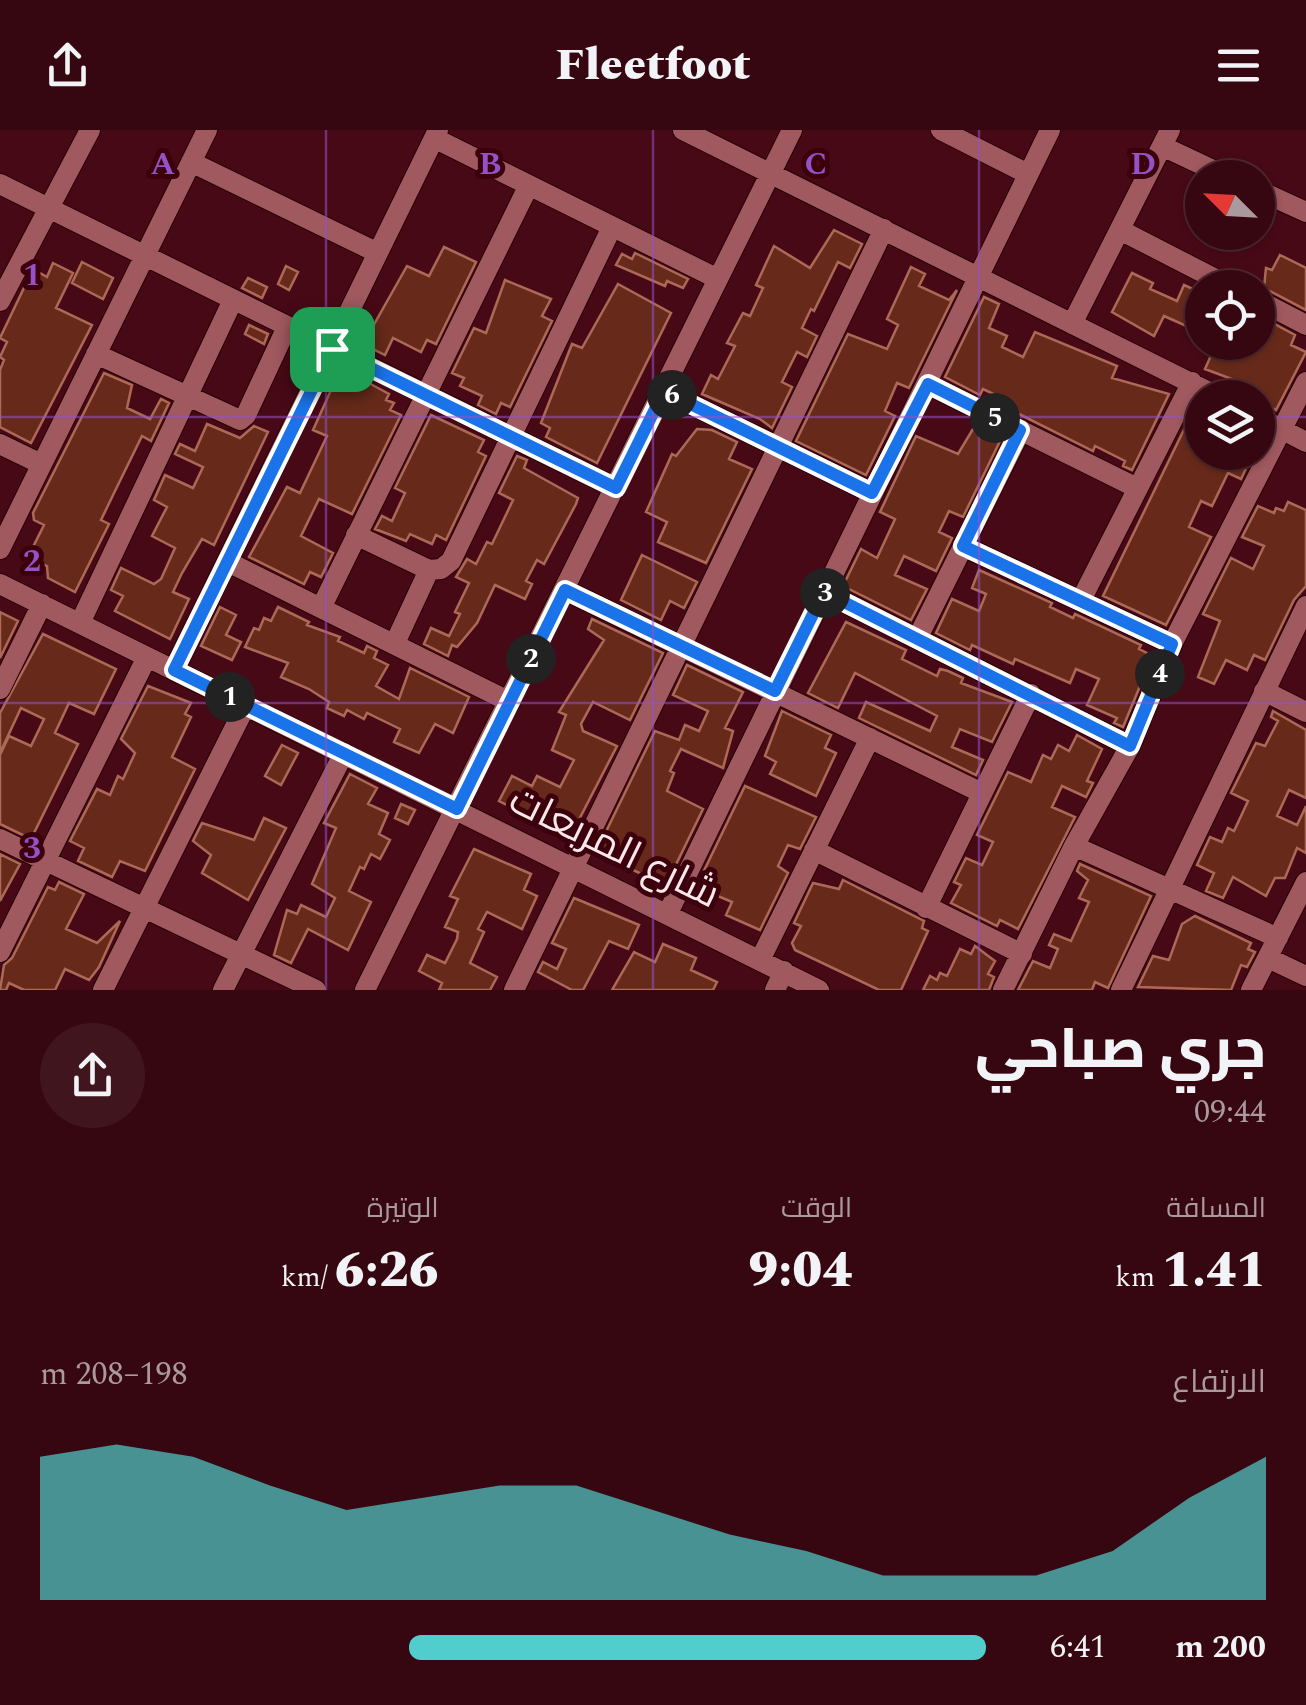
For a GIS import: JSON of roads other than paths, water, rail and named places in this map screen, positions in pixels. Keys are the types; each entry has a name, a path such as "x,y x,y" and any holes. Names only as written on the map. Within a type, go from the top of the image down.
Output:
{"street":[{"path":"0,301 90,130"},
{"path":"0,549 207,130"},
{"path":"683,130 1188,380"},
{"path":"365,990 792,130"},
{"path":"941,130 1028,174"},
{"path":"668,913 1050,130"},
{"path":"174,670 436,134 528,187 718,279"},
{"path":"1072,324 1166,138 1201,160"},
{"path":"191,162 378,253"},
{"path":"0,184 616,488"},
{"path":"322,606 528,187"},
{"path":"1275,198 1306,212"},
{"path":"356,536 429,570 441,569 451,561 612,227"},
{"path":"522,987 572,866 884,229"},
{"path":"1120,230 1198,270"},
{"path":"80,623 233,300"},
{"path":"1275,309 1306,325"},
{"path":"96,354 240,420 246,416 288,327"},
{"path":"1004,990 1074,846 1130,746 1172,644 1306,382"},
{"path":"928,384 1136,487"},
{"path":"664,391 872,493"},
{"path":"1081,600 1185,395"},
{"path":"1275,426 1306,442"},
{"path":"918,638 1020,430"},
{"path":"0,444 41,464"},
{"path":"963,546 1172,644"},
{"path":"228,562 510,702"},
{"path":"395,643 429,570"},
{"name":"شارع المربعات","path":"0,584 668,913 760,960 780,981 820,990"},
{"path":"565,590 982,792"},
{"path":"824,592 1130,746"},
{"path":"0,689 42,604"},
{"path":"1121,990 1306,606"},
{"path":"0,952 148,657"},
{"path":"1264,691 1306,712"},
{"path":"926,908 1031,694"},
{"path":"103,990 246,705"},
{"path":"760,960 870,738"},
{"path":"223,990 344,753"},
{"path":"0,840 316,990"},
{"path":"1074,846 1278,938"},
{"path":"814,850 1022,954"},
{"path":"1252,990 1306,882"},
{"path":"1268,958 1306,976"}]}
